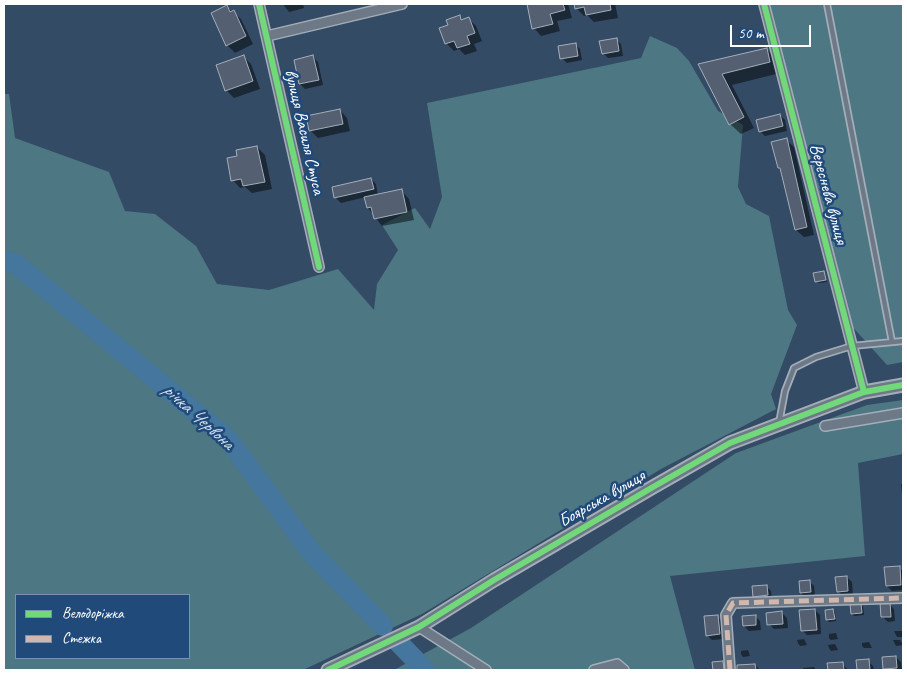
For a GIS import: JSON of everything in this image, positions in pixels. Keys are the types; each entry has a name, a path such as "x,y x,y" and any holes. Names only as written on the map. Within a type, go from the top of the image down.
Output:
{"street":[{"name":"вулиця Василя Стуса","path":"259,4 319,268"},
{"path":"267,36 402,4"},
{"name":"Вереснева вулиця","path":"764,4 864,392"},
{"name":"Боярська вулиця","path":"328,670 419,627 494,580 730,443 864,392 903,385"},
{"path":"825,426 903,413"},
{"path":"730,670 726,615 733,603 903,598"},
{"path":"419,627 486,670"},
{"path":"594,670 617,664 624,670"}],"lane":[{"path":"827,4 892,342"},
{"path":"779,424 785,391 794,368 816,357 852,346 903,341"}],"green space":[{"path":"769,4 903,4 903,362 887,365 849,323 812,208"},
{"path":"650,36 677,48 689,61 718,111 743,125 738,187 746,204 769,216 788,310 797,325 771,394 776,409 661,469 422,614 303,670 4,670 4,94 9,94 15,138 109,172 125,211 155,214 196,246 217,284 269,290 338,269 374,310 377,284 398,250 382,225 415,208 430,229 442,197 427,103 641,58"},
{"path":"903,400 903,454 858,463 865,556 670,576 695,670 394,670 471,628 736,453 867,405"}],"building":[{"path":"527,4 563,4 565,10 550,14 553,24 532,29"},
{"path":"574,4 610,4 611,10 586,15 584,7 575,9"},
{"path":"227,5 230,12 234,10 246,36 226,46 211,13"},
{"path":"460,15 461,20 469,17 475,33 467,36 470,44 457,48 454,41 445,44 439,28 448,25 446,20"},
{"path":"617,38 619,51 602,54 599,41"},
{"path":"576,43 578,56 560,59 558,46"},
{"path":"767,48 770,62 722,74 744,117 729,125 698,64"},
{"path":"244,55 253,81 225,91 216,65"},
{"path":"313,55 319,80 299,84 294,60"},
{"path":"340,109 343,124 309,131 306,116"},
{"path":"780,114 783,126 759,132 756,120"},
{"path":"787,138 807,227 795,230 780,168 778,168 771,142"},
{"path":"257,146 265,182 243,186 241,179 231,181 227,158 237,156 236,150"},
{"path":"371,178 374,189 334,198 332,187"},
{"path":"402,189 407,212 374,219 371,207 367,208 364,197"},
{"path":"824,271 826,280 815,282 813,273"},
{"path":"900,566 901,585 886,586 884,567"},
{"path":"847,576 848,591 837,592 835,577"},
{"path":"810,580 811,592 800,593 799,581"},
{"path":"767,585 768,595 753,597 752,586"},
{"path":"890,602 891,617 881,617 880,603"},
{"path":"861,603 862,613 851,614 850,604"},
{"path":"815,609 817,630 801,631 799,610"},
{"path":"833,609 835,619 826,620 825,610"},
{"path":"782,611 783,624 767,625 766,613"},
{"path":"718,615 720,634 706,636 704,616"},
{"path":"756,615 756,625 743,626 742,616"},
{"path":"896,656 897,668 883,669 882,657"},
{"path":"869,659 870,670 857,670 856,660"},
{"path":"723,661 724,670 713,670 712,662"},
{"path":"843,662 844,670 828,670 827,663"},
{"path":"755,664 756,670 737,670 737,665"}],"waterway":[{"name":"річка Червона","path":"4,260 16,264 228,439 311,552 383,626"},
{"path":"397,641 425,670"}],"marked path":[{"path":"730,670 726,615 733,603 903,598"}],"cycle path":[{"path":"259,4 319,267"},
{"path":"764,4 864,392"},
{"path":"328,670 419,627 494,580 730,443 864,392 903,385"}]}
